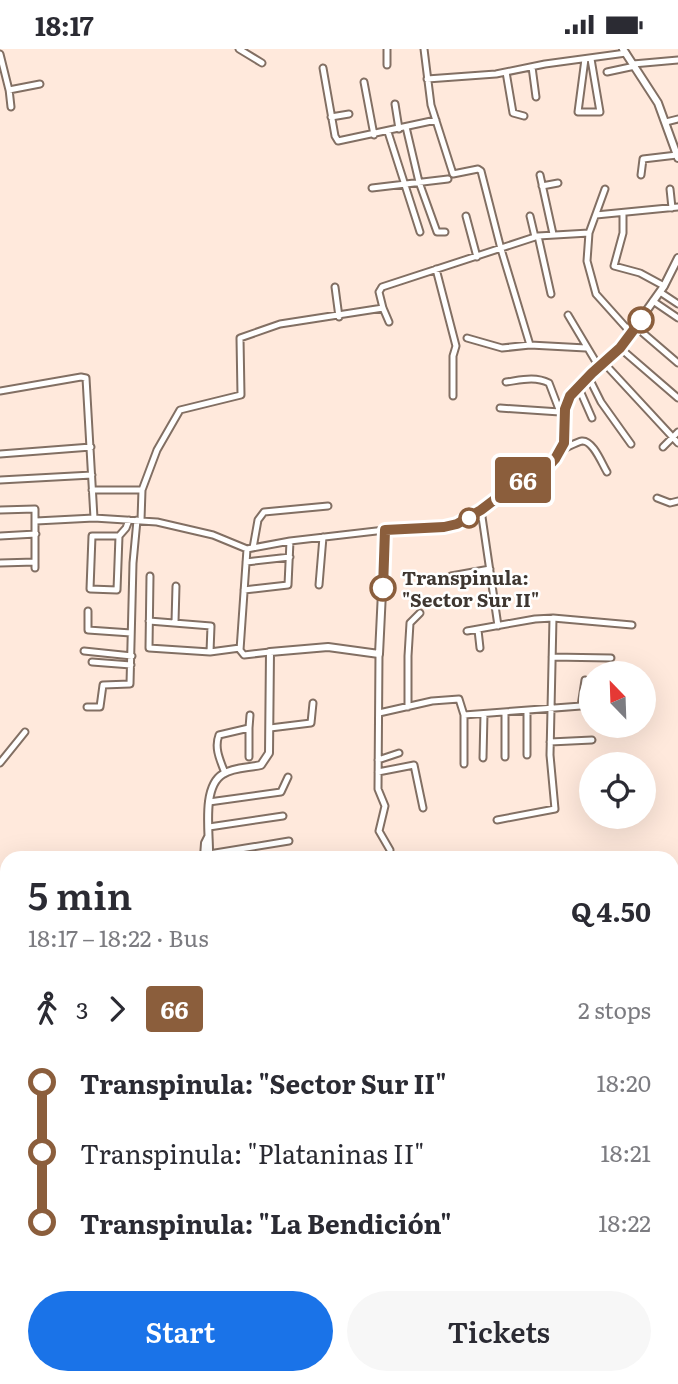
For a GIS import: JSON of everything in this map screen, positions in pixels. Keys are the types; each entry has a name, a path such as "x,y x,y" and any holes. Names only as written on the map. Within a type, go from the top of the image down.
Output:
{"street":[{"path":"239,49 262,63"},
{"path":"387,49 387,65"},
{"path":"424,49 436,120 454,175 478,169 481,171 530,345"},
{"path":"427,79 506,72 624,51 658,103 678,157 643,159 641,175"},
{"path":"0,54 11,107"},
{"path":"588,59 601,112 578,112 588,59"},
{"path":"607,72 634,65 678,60"},
{"path":"532,67 537,97"},
{"path":"323,68 338,141 436,120"},
{"path":"506,72 513,113 524,116"},
{"path":"364,82 374,135"},
{"path":"9,89 40,84"},
{"path":"395,104 437,232 445,232"},
{"path":"331,117 349,114"},
{"path":"666,122 678,119"},
{"path":"388,132 420,232"},
{"path":"540,175 554,234"},
{"path":"372,188 448,179"},
{"path":"542,186 558,183"},
{"path":"606,189 589,233 587,261 596,294 634,330 678,363"},
{"path":"596,215 675,207 670,189"},
{"path":"623,213 623,233 614,266 640,273 678,304"},
{"path":"466,216 477,257"},
{"path":"530,216 551,294"},
{"path":"389,322 379,292 382,287 536,237 589,233"},
{"path":"562,412 578,387 620,348 634,330 676,269 678,258"},
{"path":"436,269 456,346 453,356 453,396"},
{"path":"335,287 339,317"},
{"path":"653,301 678,317"},
{"path":"87,707 100,707 102,685 130,685 133,563 142,490 157,450 180,409 241,395 240,338 280,324 383,309"},
{"path":"568,315 586,348 678,443"},
{"path":"467,338 502,348 530,345 586,348"},
{"path":"620,348 678,398"},
{"path":"588,376 601,402 631,444"},
{"path":"0,391 81,377 86,379 94,518"},
{"path":"36,521 94,518 139,520 213,535 250,549 323,537 449,526 481,510 514,485 547,468 561,450 564,439 562,412 548,382 534,379 506,382"},
{"path":"578,387 592,418"},
{"path":"500,408 562,412"},
{"path":"663,447 678,432"},
{"path":"561,450 582,441 588,442 607,472"},
{"path":"0,454 91,447"},
{"path":"0,480 92,475"},
{"path":"92,490 142,490"},
{"path":"656,498 670,503 678,501"},
{"path":"328,506 264,512 258,520 247,562 240,648 244,655 328,647 379,654"},
{"path":"0,510 35,509 36,521 35,565 0,563"},
{"path":"481,510 498,626"},
{"path":"119,536 92,536 90,589 117,590 119,536 129,520"},
{"path":"385,530 379,654 378,790 384,806 379,832 390,850"},
{"path":"0,536 36,534"},
{"path":"319,585 323,537"},
{"path":"244,590 288,585 290,541"},
{"path":"247,562 290,557"},
{"path":"451,576 490,569"},
{"path":"149,576 149,649 210,652 240,648"},
{"path":"175,622 176,586"},
{"path":"88,611 87,630 131,633"},
{"path":"408,707 410,624 421,613"},
{"path":"497,820 554,810 550,742 553,618"},
{"path":"467,631 553,618 632,625"},
{"path":"149,621 211,626 210,652"},
{"path":"478,630 480,649"},
{"path":"84,651 132,656"},
{"path":"207,851 209,802 213,784 225,773 265,762 270,748 270,652"},
{"path":"552,657 611,658"},
{"path":"92,662 131,665"},
{"path":"379,713 432,701 459,699 464,715 464,764"},
{"path":"270,728 311,723 313,703"},
{"path":"464,715 579,706"},
{"path":"527,711 527,755"},
{"path":"505,712 505,757"},
{"path":"483,758 484,714"},
{"path":"249,757 250,715"},
{"path":"225,773 217,753 217,737 249,728"},
{"path":"0,763 25,732"},
{"path":"550,742 592,740"},
{"path":"378,760 399,753"},
{"path":"378,772 414,765 423,808"},
{"path":"209,802 279,792 284,789 288,777"},
{"path":"209,827 283,816"},
{"path":"234,851 289,841"}],"bus line":[{"name":"66","path":"383,588 385,530 457,524 525,478 552,464 564,443 565,409 570,396 620,348 641,320"}],"place":[{"name":"Transpinula: \"Sector Sur II\"","path":"383,588"}]}
